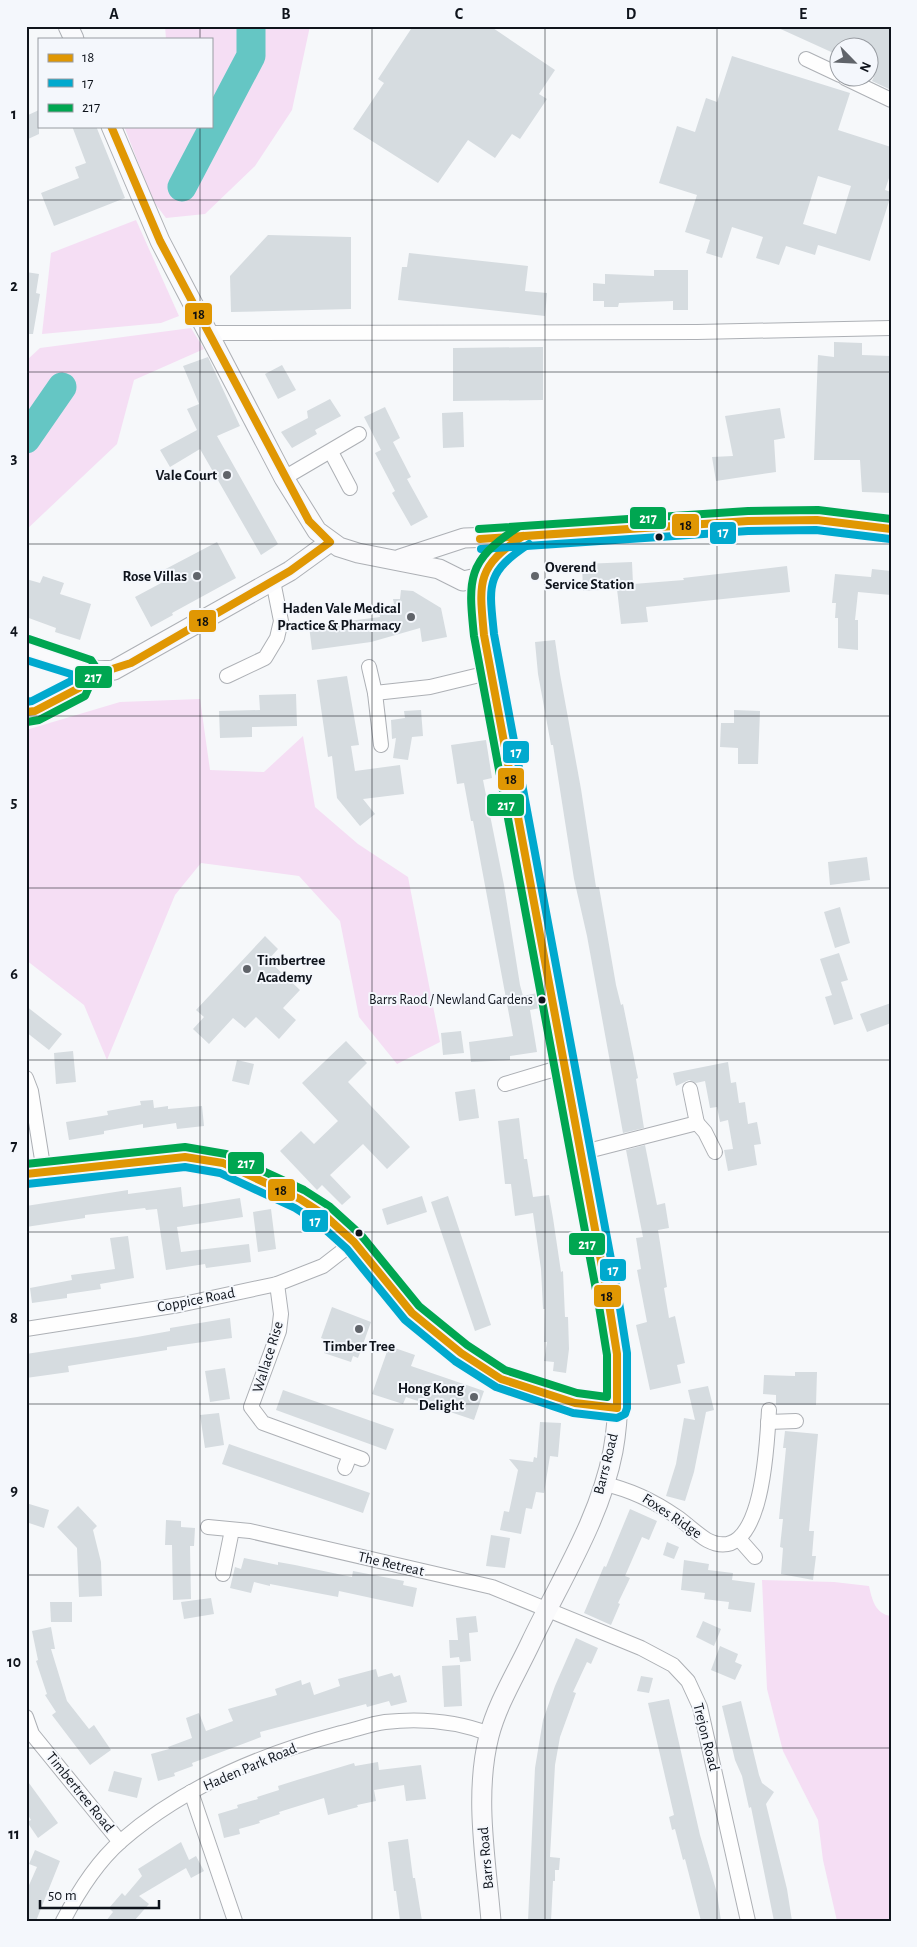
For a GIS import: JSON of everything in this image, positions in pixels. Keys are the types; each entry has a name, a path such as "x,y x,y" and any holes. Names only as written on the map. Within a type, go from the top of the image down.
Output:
{"street":[{"path":"68,26 74,38"},
{"path":"806,59 830,70"},
{"path":"866,88 891,100"},
{"path":"112,128 160,241 284,478 309,521 317,531 330,542 358,553 398,559 439,569 453,577 470,581 484,570 495,555 523,536"},
{"path":"207,333 697,332 891,328"},
{"path":"284,478 332,452 359,434"},
{"path":"332,452 350,488"},
{"path":"398,559 458,540 748,521 817,520 891,529"},
{"path":"471,539 477,542 486,552 484,570"},
{"path":"26,650 86,669 102,672 114,670 131,663 290,571 330,542"},
{"path":"452,543 447,548 444,562 453,577"},
{"name":"Barrs Road","path":"484,570 480,593 484,635 617,1354 618,1408 613,1451 604,1484 585,1534 547,1608 490,1734 484,1762 482,1807 491,1921"},
{"name":"Barrs Road","path":"453,577 468,597 484,635"},
{"path":"227,676 265,658 277,638 281,621 273,581"},
{"path":"369,666 376,693 381,745"},
{"path":"26,712 35,711 79,688 86,669"},
{"path":"376,693 430,687 492,672"},
{"path":"505,1084 565,1066"},
{"path":"26,1078 31,1091 44,1172"},
{"path":"690,1089 697,1123 705,1132 715,1152"},
{"path":"580,1152 697,1123"},
{"path":"26,1174 185,1157 223,1163 300,1199 323,1214 354,1242 412,1313 460,1353 501,1379 575,1403 618,1408"},
{"name":"Coppice Road","path":"26,1329 179,1305 276,1284 323,1266 354,1242"},
{"name":"Wallace Rise","path":"276,1284 281,1314 279,1331 252,1407 264,1422 356,1457 345,1468"},
{"path":"755,1557 740,1540 746,1533 759,1496 768,1416 796,1421"},
{"name":"Foxes Ridge","path":"604,1484 644,1496 678,1517 708,1540 721,1544 730,1544 740,1540"},
{"name":"The Retreat","path":"208,1527 250,1531 492,1587 547,1608"},
{"path":"223,1574 232,1530"},
{"name":"Trejon Road","path":"547,1608 640,1648 672,1665 688,1681 700,1708 748,1921"},
{"name":"Timbertree Road","path":"26,1717 32,1734 120,1842"},
{"name":"Haden Park Road","path":"63,1921 80,1890 120,1842 154,1815 191,1792 268,1756 384,1722 439,1721 467,1725 490,1734"},
{"path":"191,1792 235,1921"}],"shaded area":[{"path":"165,26 310,26 292,110 255,166 205,214 166,218 153,201 125,128 212,128 212,38 166,38"},
{"path":"136,220 179,316 161,323 42,334 51,253"},
{"path":"191,328 204,349 134,380 117,444 26,530 26,361 40,348"},
{"path":"200,699 210,770 264,772 303,736 315,807 358,844 408,877 440,1042 397,1064 359,1017 340,921 299,876 201,863 175,895 107,1060 84,1005 26,960 26,730 120,702"},
{"path":"762,1580 834,1582 869,1586 875,1605 881,1612 891,1616 891,1921 837,1921 823,1860 818,1820 783,1751 767,1689"}],"building":[{"path":"413,26 490,26 555,70 539,94 547,99 520,139 512,134 495,158 468,140 438,183 353,129 384,83 378,79"},
{"path":"774,26 891,26 891,90 880,85 880,38 830,38 830,51"},
{"path":"732,56 850,93 838,130 891,147 891,172 885,190 891,192 891,195 870,261 818,245 815,255 786,246 779,265 756,258 763,237 732,227 722,258 706,253 710,240 685,232 697,195 659,183 677,126 695,132 706,98 717,102","holes":["818,176 851,186 836,234 803,224"]},
{"path":"38,110 39,134 26,140 26,116"},
{"path":"73,128 97,128 125,198 54,226 41,193 79,178 75,167 86,163"},
{"path":"268,235 351,237 351,309 231,312 230,276"},
{"path":"409,253 528,266 525,291 547,293 545,316 398,300 402,267 407,267"},
{"path":"654,270 688,270 688,310 673,310 673,301 619,303 618,307 604,307 604,301 593,301 593,283 605,284 605,274 654,276"},
{"path":"26,272 39,274 36,293 40,294 33,334 26,334"},
{"path":"834,342 862,343 862,355 891,356 891,493 862,492 860,460 814,460 818,355 834,357"},
{"path":"543,347 543,400 453,401 453,348"},
{"path":"208,357 240,426 217,436 278,544 261,555 200,449 170,467 160,450 197,430 187,409 199,404 183,366"},
{"path":"282,365 296,390 278,399 265,374"},
{"path":"330,399 341,416 315,430 317,434 292,448 281,432 308,418 307,411"},
{"path":"385,407 400,438 393,442 411,477 407,479 428,517 411,526 392,493 395,491 375,453 381,450 364,417"},
{"path":"780,408 785,438 774,440 776,472 716,481 712,457 733,456 725,416"},
{"path":"463,412 464,447 443,448 442,413"},
{"name":"Rose Villas","path":"217,542 236,578 172,613 173,615 151,627 135,597 163,582 158,573"},
{"path":"632,562 633,584 684,580 683,578 787,566 790,592 646,607 648,622 621,624 617,589 583,591 582,564"},
{"path":"872,569 891,571 891,595 858,592 855,620 858,620 858,650 838,648 838,618 835,618 836,603 832,603 835,574 871,577"},
{"path":"43,576 64,583 60,594 91,604 80,640 55,632 56,628 26,617 26,579 40,583"},
{"path":"401,590 413,591 441,608 447,637 422,642 420,628 371,642 312,650 309,626 380,617 379,612 395,609 393,599 400,599"},
{"path":"555,640 596,887 599,887 616,985 621,1005 623,1004 638,1078 636,1079 644,1128 623,1133 587,936 574,879 553,745 551,745 538,674 535,642"},
{"path":"347,676 359,745 351,746 355,771 400,765 404,794 363,799 375,814 360,826 337,798 332,756 328,757 317,680"},
{"path":"296,694 297,726 252,727 252,737 220,738 219,711 260,710 259,695"},
{"path":"421,710 423,736 412,737 408,760 393,758 396,738 392,739 391,720 405,718 404,711"},
{"path":"734,710 760,711 758,764 738,764 738,748 720,747 721,723 734,723"},
{"path":"486,740 492,778 483,780 504,885 520,985 523,996 537,993 540,1008 530,1010 537,1052 510,1056 510,1060 471,1062 469,1042 513,1036 473,821 471,821 464,783 457,784 451,745"},
{"path":"867,857 870,880 830,885 828,862"},
{"path":"840,907 850,943 835,948 824,912"},
{"path":"265,936 278,949 268,960 300,990 283,1008 296,1020 279,1039 256,1017 245,1028 233,1018 209,1044 193,1029 204,1017 196,1010"},
{"path":"839,953 848,980 841,982 853,1019 834,1025 825,997 832,995 820,959"},
{"path":"891,1003 891,1023 867,1032 860,1014"},
{"path":"26,1006 62,1034 49,1050 26,1032"},
{"path":"461,1031 464,1053 443,1055 441,1033"},
{"path":"346,1041 367,1063 348,1082 410,1147 387,1169 363,1144 330,1175 351,1197 342,1205 322,1185 317,1190 280,1151 301,1131 314,1144 338,1121 302,1083"},
{"path":"73,1051 76,1082 56,1084 54,1053"},
{"path":"237,1060 254,1064 249,1085 232,1081"},
{"path":"728,1062 731,1083 736,1082 739,1103 745,1102 748,1124 757,1122 761,1144 754,1145 757,1165 728,1171 724,1150 733,1149 728,1120 720,1122 717,1107 710,1108 705,1081 696,1083 689,1080 676,1086 673,1073"},
{"path":"475,1089 479,1118 459,1121 455,1092"},
{"path":"153,1100 154,1108 168,1106 168,1109 202,1106 204,1126 177,1129 176,1123 143,1128 143,1124 104,1131 104,1134 69,1140 66,1122 108,1115 107,1111 141,1105 140,1101"},
{"path":"519,1118 524,1159 527,1159 533,1197 549,1195 561,1272 563,1271 565,1317 568,1317 569,1349 566,1373 553,1371 554,1362 544,1361 547,1342 544,1342 545,1309 543,1309 541,1269 533,1213 515,1216 511,1184 505,1184 498,1121"},
{"path":"645,1145 657,1205 665,1203 669,1228 658,1230 667,1287 664,1288 669,1318 675,1316 685,1363 677,1365 681,1383 650,1390 636,1325 647,1322 637,1270 641,1269 636,1238 643,1237 626,1150"},
{"path":"181,1187 183,1207 240,1198 243,1217 177,1227 181,1252 249,1244 251,1262 206,1268 205,1264 166,1270 157,1209 146,1210 145,1208 85,1215 85,1218 26,1227 26,1206 128,1190 128,1194"},
{"path":"422,1196 427,1212 387,1225 382,1209"},
{"path":"448,1196 491,1325 475,1331 431,1202"},
{"path":"271,1209 276,1249 258,1252 253,1212"},
{"path":"128,1236 134,1278 100,1284 101,1289 67,1294 67,1298 32,1303 30,1288 72,1280 71,1275 115,1269 110,1238"},
{"path":"332,1307 371,1322 358,1358 353,1356 351,1362 324,1353 329,1341 321,1338"},
{"path":"230,1318 232,1338 167,1347 167,1350 68,1366 69,1372 26,1378 26,1354 137,1337 170,1331 170,1328"},
{"path":"389,1346 415,1355 411,1366 484,1391 474,1420 406,1397 403,1404 372,1394"},
{"path":"225,1368 230,1399 210,1402 205,1371"},
{"path":"795,1372 817,1372 816,1405 776,1405 776,1395 763,1394 764,1375 795,1376"},
{"path":"708,1386 714,1410 706,1412 694,1472 685,1501 666,1496 676,1464 684,1418 695,1420 688,1390"},
{"path":"283,1390 394,1429 386,1450 276,1410"},
{"path":"219,1413 224,1445 205,1448 200,1415"},
{"path":"540,1422 561,1423 558,1457 550,1456 544,1493 536,1492 532,1509 526,1508 521,1534 500,1530 504,1511 509,1512 518,1470 509,1459 533,1462 534,1457 537,1458"},
{"path":"785,1431 818,1434 809,1531 814,1531 812,1556 816,1556 813,1580 781,1574 783,1548 780,1547 783,1519 779,1519 786,1448 783,1448"},
{"path":"229,1444 370,1493 363,1513 222,1464"},
{"path":"26,1503 49,1510 44,1528 26,1522"},
{"path":"78,1506 97,1526 93,1530 101,1562 102,1596 79,1597 77,1548 57,1527"},
{"path":"630,1509 657,1521 649,1540 642,1537 625,1576 630,1578 618,1603 620,1604 611,1625 584,1613 604,1566 606,1567"},
{"path":"166,1520 181,1521 181,1527 195,1528 194,1546 190,1546 191,1599 173,1600 172,1545 165,1545"},
{"path":"491,1535 510,1538 505,1568 486,1566"},
{"path":"667,1542 679,1547 674,1559 663,1555"},
{"path":"244,1558 278,1565 278,1562 352,1577 353,1571 404,1581 403,1585 417,1588 413,1607 339,1591 338,1597 254,1582 251,1593 230,1588 235,1567 241,1569"},
{"path":"684,1560 709,1564 708,1570 733,1573 732,1580 755,1583 751,1612 728,1609 729,1602 704,1599 705,1593 681,1590"},
{"path":"211,1598 214,1614 184,1619 181,1602"},
{"path":"50,1602 72,1602 72,1622 51,1622"},
{"path":"476,1616 478,1632 469,1633 471,1661 460,1662 459,1657 450,1658 449,1640 458,1640 456,1618"},
{"path":"703,1621 721,1629 714,1646 696,1637"},
{"path":"51,1627 55,1649 51,1649 67,1701 89,1729 94,1725 111,1750 90,1765 52,1715 56,1712 45,1695 47,1694 36,1661 38,1660 32,1631"},
{"path":"576,1638 598,1648 591,1664 587,1662 573,1692 576,1693 560,1737 555,1765 550,1857 560,1858 559,1870 555,1870 555,1881 553,1881 551,1921 528,1921 535,1768 543,1720 555,1686"},
{"path":"720,1646 738,1654 735,1662 742,1665 735,1680 711,1670"},
{"path":"460,1665 462,1706 444,1707 442,1666"},
{"path":"376,1669 378,1677 392,1673 394,1677 400,1675 407,1702 391,1706 389,1701 367,1707 366,1704 260,1732 261,1737 192,1763 193,1766 174,1773 175,1776 158,1781 151,1754 169,1749 168,1747 192,1738 186,1718 199,1713 206,1731 233,1721 228,1709 277,1695 275,1689 301,1680 302,1685 310,1682 314,1695 340,1686 338,1679"},
{"path":"641,1676 653,1678 649,1693 637,1691"},
{"path":"669,1699 700,1835 717,1893 721,1921 701,1921 685,1859 683,1860 675,1829 672,1830 669,1817 674,1815 648,1703"},
{"path":"741,1701 759,1775 762,1783 774,1792 766,1804 787,1889 792,1921 774,1921 751,1807 749,1808 742,1776 735,1760 722,1706"},
{"path":"378,1762 379,1770 421,1765 426,1799 406,1801 404,1785 374,1790 376,1801 328,1815 324,1798 279,1812 280,1814 259,1821 260,1823 239,1829 240,1834 224,1838 218,1814 238,1808 237,1805 279,1790 278,1786 354,1763 355,1766"},
{"path":"114,1771 142,1778 137,1798 108,1791"},
{"path":"26,1779 58,1823 38,1838 27,1822 31,1820 26,1812"},
{"path":"408,1839 413,1878 415,1878 422,1921 400,1921 396,1891 394,1891 388,1842"},
{"path":"181,1842 189,1860 196,1856 204,1871 191,1878 186,1868 139,1896 149,1904 134,1921 106,1921 113,1912 109,1908 122,1893 125,1896 142,1876 138,1869"},
{"path":"35,1850 60,1861 36,1921 26,1921 26,1892 37,1867 29,1864"}],"waterway":[{"path":"182,187 251,56 251,26"},
{"path":"26,439 62,387"}],"transit line":[{"name":"18","path":"26,712 35,711 79,688 87,669 109,670 131,663 290,571 330,542 309,521 160,241 112,128"},
{"name":"217","path":"479,529 748,511 818,510 891,519"},
{"name":"18","path":"480,539 748,521 817,520 891,529"},
{"name":"217","path":"26,1164 185,1147 226,1154 304,1190 329,1206 361,1235 419,1306 467,1345 505,1370 577,1393 607,1397 607,1355 599,1306 474,636 471,600 474,573 488,551 517,528"},
{"name":"17","path":"481,549 748,531 816,530 890,539"},
{"name":"18","path":"26,1174 185,1157 223,1163 300,1199 323,1214 354,1242 412,1313 461,1353 501,1379 575,1403 617,1408 617,1354 609,1304 484,635 481,602 484,577 496,557 523,536"},
{"name":"17","path":"27,1184 185,1167 220,1173 295,1208 317,1222 347,1249 405,1320 455,1361 496,1387 573,1413 617,1418 625,1414 627,1408 627,1353 619,1302 494,634 491,603 493,581 504,563 529,544"},
{"name":"217","path":"27,722 39,720 85,696 97,669 91,660 29,639"},
{"name":"17","path":"26,660 74,675 71,681 32,701 26,702"}],"place":[{"name":"Vale Court","path":"227,475"},
{"name":"Rose Villas","path":"197,576"},
{"name":"Overend Service Station","path":"535,576"},
{"name":"Haden Vale Medical Practice & Pharmacy","path":"411,617"},
{"name":"Timbertree Academy","path":"247,969"},
{"name":"Barrs Raod / Newland Gardens","path":"542,1000"},
{"name":"Timber Tree","path":"359,1329"},
{"name":"Hong Kong Delight","path":"474,1397"}]}
